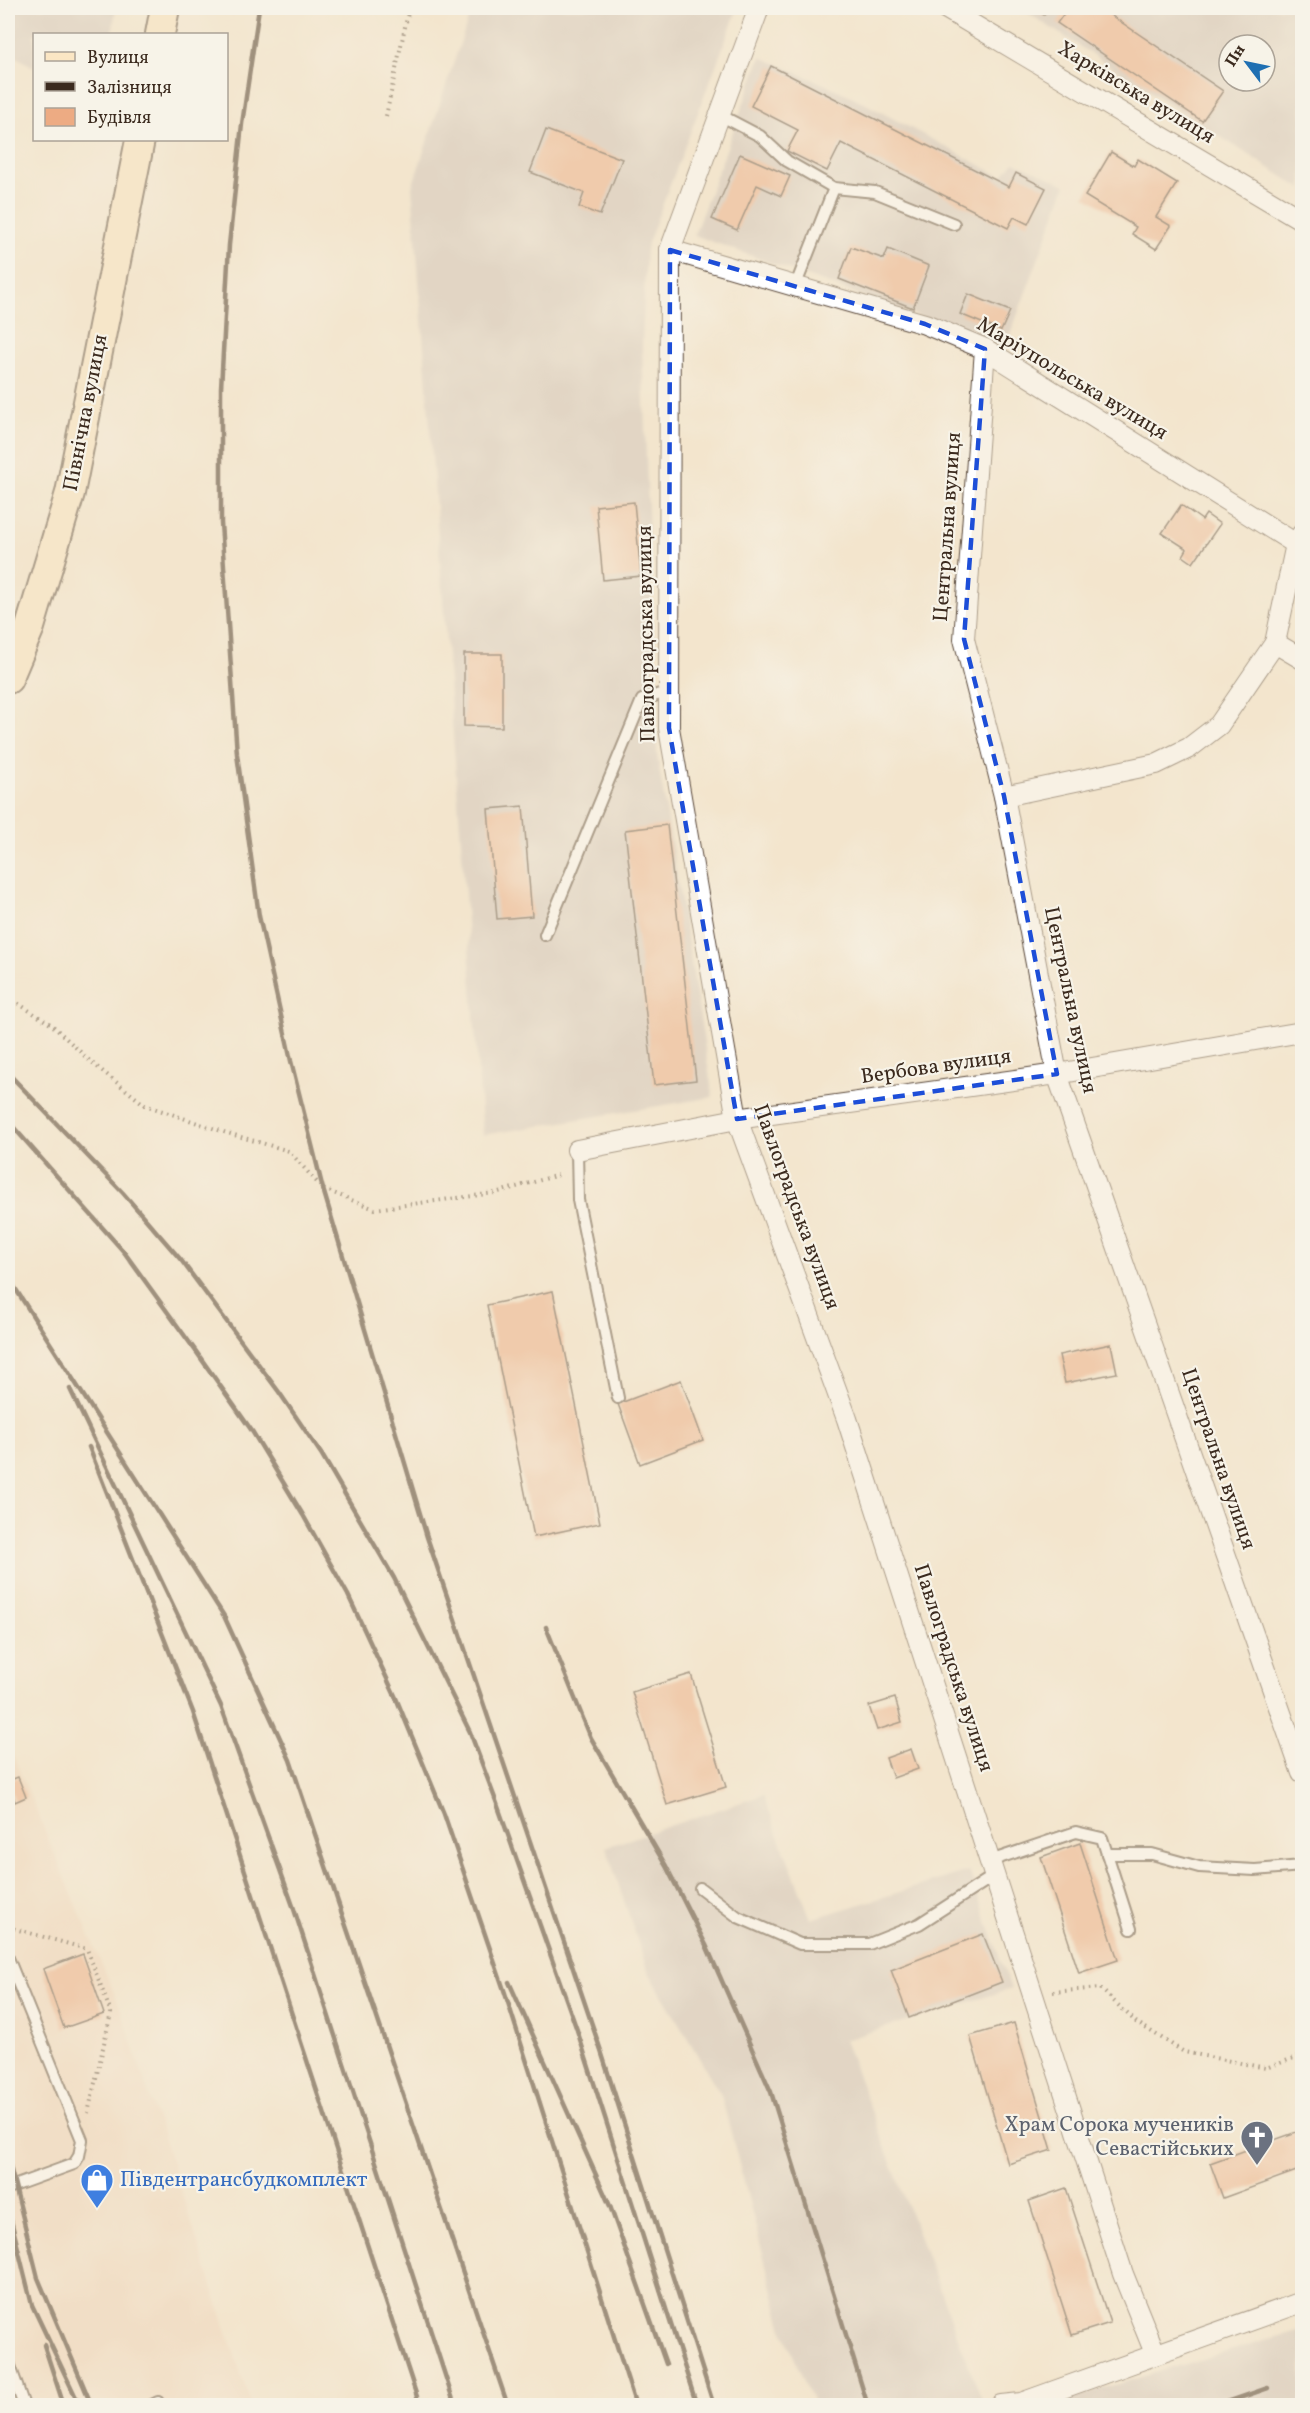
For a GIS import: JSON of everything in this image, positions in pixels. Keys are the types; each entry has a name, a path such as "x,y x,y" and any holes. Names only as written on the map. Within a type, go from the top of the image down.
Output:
{"street":[{"path":"160,33 165,8"},
{"name":"Павлоградська вулиця","path":"759,8 670,250 669,728 737,1119 848,1419 1123,2274 1155,2353"},
{"name":"Харківська вулиця","path":"945,8 1302,220"},
{"name":"Північна вулиця","path":"8,679 30,627 70,493 140,141"},
{"name":"Маріупольська вулиця","path":"670,250 925,324 985,349 1299,539 1275,643 1219,725 1189,748 1156,764 1004,796"},
{"name":"Центральна вулиця","path":"985,349 964,639 1004,796 1057,1074 1302,1773"},
{"path":"1275,643 1302,659"},
{"name":"Вербова вулиця","path":"577,1160 737,1119 1057,1074 1302,1032"},
{"path":"1001,2405 1022,2403 1155,2353 1302,2302"}],"lane":[{"path":"720,115 760,136 787,161 834,188 875,192 954,224"},
{"path":"795,287 834,188"},
{"path":"545,935 642,700 669,691"},
{"path":"577,1160 578,1200 618,1398"},
{"path":"700,1888 738,1917 800,1944 869,1944 919,1924 992,1868 1076,1832 1102,1838 1131,1929"},
{"path":"1107,1854 1152,1854 1210,1867 1255,1870 1302,1866"},
{"path":"8,1958 82,2140 79,2156 74,2164 8,2188"},
{"path":"8,2360 24,2406"}],"path":[{"path":"386,116 409,8"},
{"path":"8,997 52,1025 91,1062 145,1105 289,1151 323,1189 375,1209 495,1193 577,1160"},
{"path":"8,1927 87,1949 111,2013 82,2140"},
{"path":"1033,1994 1100,1988 1136,2022 1184,2052 1266,2068 1302,2055"}],"highlighted area":[{"path":"670,250 925,324 985,349 964,639 1004,796 1057,1074 737,1119 669,728"}],"shaded area":[{"path":"8,8 116,8 112,33 33,33 33,66 8,52"},
{"path":"472,8 738,8 646,248 642,346 657,755 713,1097 483,1135 412,187"},
{"path":"1020,8 1302,8 1302,189"},
{"path":"761,57 851,96 1002,177 1014,162 1066,185 1005,348 694,235"},
{"name":"Південтрансбудкомплект","path":"8,1744 122,2012 251,2405 8,2405"},
{"path":"763,1795 811,1919 969,1871 1011,1989 844,2040 984,2405 814,2405 784,2333 721,2095 647,1969 606,1847"},
{"path":"1302,2330 1302,2405 1046,2405"}],"building":[{"path":"1033,8 1048,8 1044,15"},
{"path":"1068,8 1100,8 1217,87 1217,93 1222,93 1202,121 1057,23"},
{"path":"771,66 1009,187 1016,173 1046,188 1028,224 1014,217 1008,228 841,143 827,171 787,151 798,130 751,106"},
{"path":"546,130 622,159 600,215 579,207 584,193 530,172"},
{"path":"1111,152 1134,166 1138,159 1177,183 1156,217 1171,226 1156,249 1132,234 1136,227 1085,196"},
{"path":"740,154 790,176 781,196 757,185 737,230 712,219"},
{"path":"851,247 884,259 888,249 929,266 913,308 839,279"},
{"path":"968,294 1010,311 1001,331 960,314"},
{"path":"634,502 641,576 603,580 596,506"},
{"path":"1181,505 1202,520 1206,514 1220,524 1193,563 1183,556 1187,549 1162,533"},
{"path":"464,654 502,654 502,727 464,726"},
{"path":"523,806 532,916 497,919 488,809"},
{"path":"667,825 696,1080 654,1085 625,830"},
{"path":"553,1291 600,1523 534,1537 487,1305"},
{"path":"1111,1344 1117,1373 1065,1383 1059,1355"},
{"path":"681,1380 703,1440 640,1464 618,1404"},
{"path":"691,1674 726,1787 667,1805 632,1692"},
{"path":"895,1698 902,1722 877,1730 869,1706"},
{"path":"911,1749 918,1769 893,1778 886,1758"},
{"path":"18,1777 26,1797 15,1802 8,1781"},
{"path":"1080,1843 1118,1960 1079,1973 1041,1857"},
{"path":"983,1934 1002,1982 909,2018 891,1970"},
{"path":"83,1954 104,2014 64,2028 43,1969"},
{"path":"1014,2023 1052,2150 1008,2164 970,2036"},
{"name":"Храм Сорока мучеників Севастійських","path":"1302,2130 1302,2169 1223,2198 1210,2163"},
{"path":"1066,2188 1110,2323 1072,2335 1029,2201"}],"railway":[{"path":"259,8 242,124 229,245 221,388 221,523 237,754 259,916 291,1061 323,1189 427,1537 601,2051 714,2406"},
{"path":"8,1073 123,1193 181,1260 279,1392 322,1455 394,1578 470,1732 496,1801 577,2030 697,2406"},
{"path":"8,1121 124,1252 195,1350 252,1431 348,1595 396,1698 444,1814 505,1993 636,2406"},
{"path":"8,1277 224,1616 290,1760 508,2406"},
{"path":"70,1389 221,1706 293,1906 455,2406"},
{"path":"89,1447 193,1712 420,2406"},
{"path":"546,1627 591,1738 666,1866 706,1945 771,2092 868,2406"},
{"path":"509,1982 610,2206 666,2364"},
{"path":"8,2158 38,2278 92,2406"},
{"path":"8,2208 32,2305 80,2406"},
{"path":"44,2345 64,2406"},
{"path":"1216,2406 1268,2388"}],"place":[{"name":"Храм Сорока мучеників Севастійських","path":"1257,2166"},
{"name":"Південтрансбудкомплект","path":"97,2209"}]}
